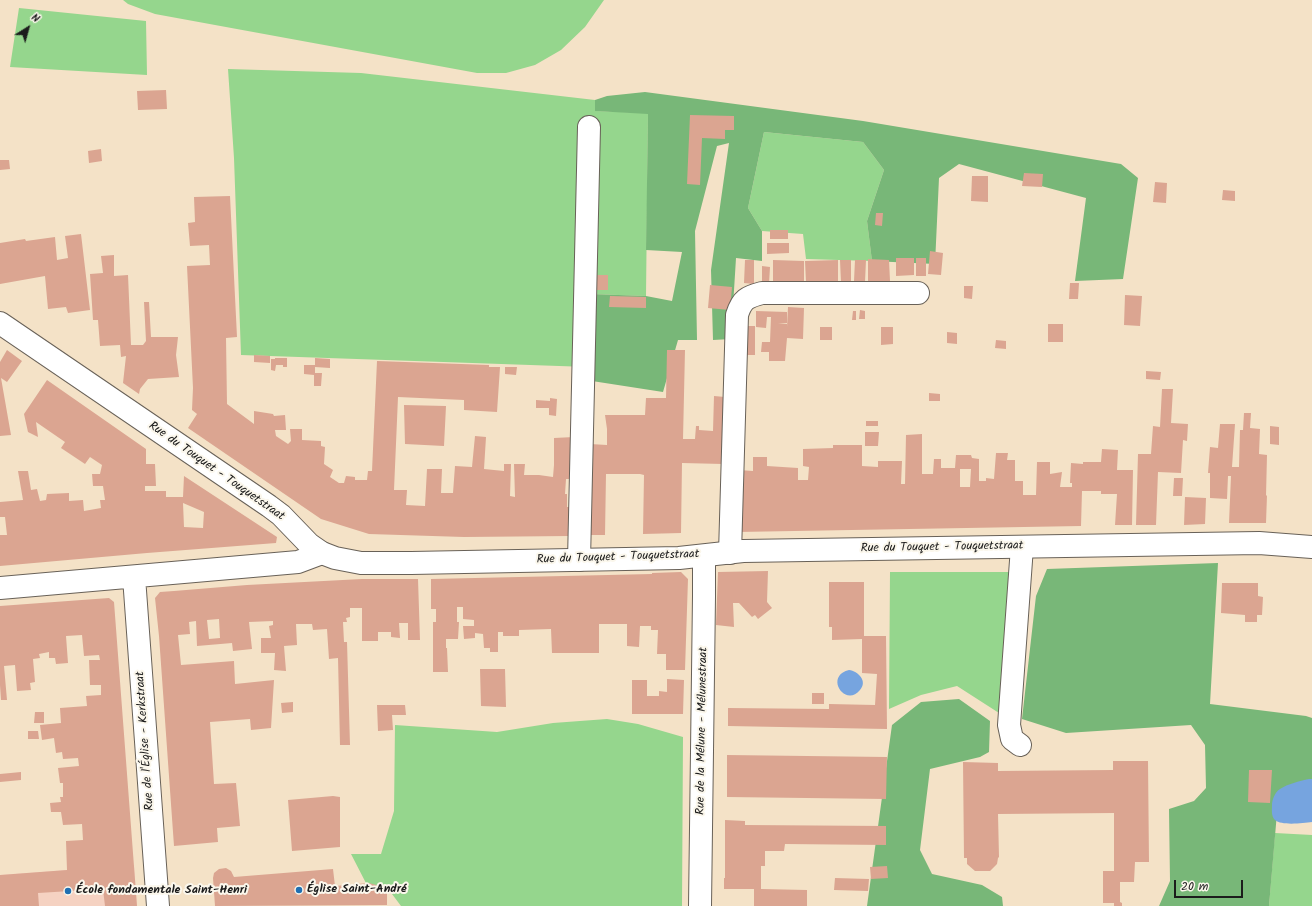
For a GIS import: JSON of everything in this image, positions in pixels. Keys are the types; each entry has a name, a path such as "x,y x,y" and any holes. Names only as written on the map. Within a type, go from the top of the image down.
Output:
{"main road":[{"path":"579,560 589,126"},
{"path":"730,553 737,316 740,306 748,297 762,293 918,293"},
{"name":"Rue du Touquet - Touquetstraat","path":"0,323 269,506 281,515 309,544 322,553 334,558 361,563 579,560 704,556 751,551 1259,543 1312,547"},
{"path":"1020,745 1012,739 1009,726 1022,547"},
{"path":"0,588 298,562 322,553"},
{"name":"Rue de la Mélune - Mélunestraat","path":"700,906 704,556"},
{"name":"Rue de l'Église - Kerkstraat","path":"134,577 158,906"}],"shaded area":[{"name":"École fondamentale Saint-Henri","path":"134,865 137,906 0,906 0,875"}],"green space":[{"path":"123,0 604,0 585,27 561,50 535,65 506,73 477,73 155,14 128,4"},
{"path":"19,8 146,21 147,75 10,67"},
{"path":"228,69 361,73 595,100 596,111 648,113 646,296 591,294 588,367 241,355 234,158"},
{"path":"645,92 863,121 1121,164 1138,178 1123,279 1075,281 1086,198 959,164 939,178 935,264 872,261 867,221 884,170 863,142 764,132 748,208 762,231 762,261 736,258 731,339 713,340 711,270 729,143 717,146 695,231 697,340 678,340 663,392 592,381 591,294 646,296 672,301 682,252 646,250 648,114 595,111 595,100 607,96"},
{"path":"764,132 863,142 884,170 867,221 872,261 806,259 803,234 762,231 748,208"},
{"path":"1218,563 1210,704 1312,718 1312,783 1278,801 1269,906 1159,906 1170,881 1169,809 1194,801 1206,788 1205,745 1191,725 1066,733 1022,719 1036,596 1047,569"},
{"path":"890,572 1011,572 999,713 957,686 921,695 889,709"},
{"path":"959,699 990,721 989,752 980,757 930,769 920,850 932,874 982,885 1002,897 1003,906 867,906 892,725 921,702"},
{"path":"607,719 638,724 683,737 682,906 401,906 389,890 368,887 351,854 381,854 394,811 395,725 497,732 553,723"},
{"path":"1275,833 1312,835 1312,906 1269,906"}],"water":[{"path":"849,670 859,674 863,683 860,690 854,695 843,693 838,684 838,678 842,673"},
{"path":"1312,779 1312,822 1287,824 1275,820 1272,815 1272,805 1273,799 1277,792 1290,784"}],"building":[{"path":"166,90 167,109 138,110 137,91"},
{"path":"690,115 734,116 734,130 725,130 725,139 702,138 700,185 687,184"},
{"path":"101,149 102,161 89,163 88,151"},
{"path":"0,160 9,160 10,169 0,170"},
{"path":"1024,173 1043,174 1042,187 1022,186"},
{"path":"972,176 988,176 988,202 971,201"},
{"path":"1155,182 1167,183 1166,203 1153,202"},
{"path":"1223,190 1235,191 1235,201 1222,200"},
{"path":"230,196 237,337 226,338 227,404 254,424 254,411 273,414 274,416 285,415 286,430 275,430 276,436 288,444 291,441 290,429 302,429 302,440 321,441 321,446 325,447 324,464 333,470 330,477 339,483 344,483 346,476 355,477 355,480 367,480 368,471 372,471 377,361 489,365 489,367 500,367 497,412 464,410 464,400 398,397 394,490 407,490 406,505 425,506 427,469 442,469 441,493 453,493 455,466 472,467 475,436 486,437 484,469 504,471 504,464 511,464 510,496 515,497 514,464 525,464 524,475 553,477 554,438 574,437 571,479 566,479 565,494 567,494 567,507 571,507 570,536 464,537 369,534 321,519 188,428 197,414 192,410 193,388 187,266 210,265 209,245 190,246 188,223 195,222 194,197"},
{"path":"876,213 883,213 882,226 875,225"},
{"path":"770,230 788,230 788,239 770,239"},
{"path":"81,234 90,310 68,313 66,307 48,309 45,276 0,284 0,243 25,239 26,241 55,237 57,260 68,258 65,236"},
{"path":"767,243 789,243 789,253 767,254"},
{"path":"930,251 943,253 941,275 928,274"},
{"path":"114,255 114,276 128,275 131,345 143,345 146,341 144,302 149,302 151,337 178,337 176,355 179,377 148,379 140,389 139,394 123,383 126,356 121,357 120,345 100,346 98,320 93,320 90,274 103,273 101,256"},
{"path":"896,258 914,258 914,275 896,276"},
{"path":"916,258 926,258 926,276 916,276"},
{"path":"868,259 889,260 890,281 868,281"},
{"path":"745,260 754,260 754,284 744,283"},
{"path":"773,260 804,261 804,283 773,282"},
{"path":"838,260 838,282 806,282 805,261"},
{"path":"840,260 851,260 851,282 841,282"},
{"path":"855,260 866,260 865,282 854,281"},
{"path":"762,266 770,267 769,284 762,284"},
{"path":"592,275 608,275 608,290 592,290"},
{"path":"1070,283 1079,283 1078,299 1069,299"},
{"path":"710,285 732,287 730,310 708,308"},
{"path":"964,286 973,286 972,299 964,298"},
{"path":"1125,295 1142,296 1140,326 1124,325"},
{"path":"610,296 646,297 646,308 609,307"},
{"path":"788,307 804,308 803,339 787,338 785,361 769,361 769,352 761,352 762,342 770,342 771,317 767,317 766,328 756,327 756,311 787,312 787,323 778,323 787,324 787,327"},
{"path":"860,310 865,311 865,319 859,319"},
{"path":"853,311 856,311 856,320 852,320"},
{"path":"1048,324 1063,324 1063,342 1048,342"},
{"path":"742,326 755,326 755,355 741,355"},
{"path":"820,327 832,327 832,340 820,340"},
{"path":"881,327 893,327 893,344 881,345"},
{"path":"947,332 957,333 957,344 947,343"},
{"path":"996,340 1006,341 1006,349 995,348"},
{"path":"7,350 22,361 7,382 1,378 11,435 0,436 0,362"},
{"path":"667,350 685,350 683,439 695,439 696,426 699,426 699,430 713,431 714,396 725,397 723,464 682,463 681,533 643,534 644,475 606,474 605,535 588,535 590,444 607,445 605,415 645,415 646,398 666,398"},
{"path":"254,355 270,356 270,363 254,362"},
{"path":"287,358 287,367 283,367 283,365 276,365 275,371 271,370 271,359"},
{"path":"315,358 330,359 330,368 315,367 315,373 322,373 321,386 314,386 314,375 304,374 304,365 315,365"},
{"path":"505,367 517,367 516,375 505,374"},
{"path":"1146,371 1161,372 1160,380 1146,379"},
{"path":"47,380 146,449 146,464 155,464 156,486 145,486 145,491 166,491 166,497 183,497 184,476 277,537 276,543 0,566 0,535 7,535 5,517 0,517 0,502 23,500 18,471 28,471 31,490 37,489 40,501 46,500 47,494 69,493 69,501 83,500 84,511 101,508 100,500 105,500 103,486 93,486 92,474 100,474 102,465 90,457 85,464 61,448 65,442 36,422 38,437 28,432 24,414","holes":["183,503 204,512 203,528 184,527"]},
{"path":"1162,389 1173,389 1171,423 1188,424 1187,441 1183,440 1181,473 1158,472 1156,525 1136,525 1138,454 1151,454 1153,426 1160,427"},
{"path":"929,393 940,394 940,401 929,401"},
{"path":"550,398 557,399 556,416 549,415 549,408 536,408 536,400 550,401"},
{"path":"404,405 446,406 444,446 405,444"},
{"path":"1244,413 1251,413 1250,428 1260,429 1259,454 1267,455 1266,523 1229,523 1231,476 1228,476 1227,499 1210,498 1210,473 1208,473 1210,447 1218,448 1220,424 1235,424 1232,467 1239,467 1240,430 1243,430"},
{"path":"866,421 878,421 878,426 866,426"},
{"path":"1270,426 1279,427 1279,445 1270,444"},
{"path":"865,432 879,432 878,446 865,446"},
{"path":"922,434 922,474 933,474 934,459 941,459 941,468 955,468 956,455 971,455 972,458 979,459 979,481 986,481 986,478 994,479 996,453 1008,453 1007,460 1015,460 1015,481 1023,481 1023,495 1036,495 1037,462 1050,462 1050,474 1062,472 1060,487 1072,487 1072,483 1070,483 1071,463 1083,464 1083,462 1101,462 1102,449 1118,450 1117,470 1133,470 1132,525 1115,525 1117,494 1101,494 1101,491 1082,491 1081,526 737,532 739,470 753,471 753,457 767,457 767,466 798,468 798,480 808,480 809,467 803,466 803,449 833,448 833,445 862,445 862,466 878,467 878,461 902,461 901,484 905,484 906,435","holes":["960,469 971,469 970,487 960,487"]},
{"path":"1174,478 1183,478 1182,496 1173,496"},
{"path":"1185,497 1206,498 1205,524 1184,525"},
{"path":"768,571 767,602 772,608 758,619 755,615 752,617 739,603 733,603 734,627 716,625 718,572"},
{"path":"681,572 688,579 685,670 666,670 666,654 657,654 658,630 651,630 651,626 640,626 639,647 627,646 627,624 599,624 599,653 552,653 551,629 519,630 519,636 503,636 503,632 498,632 498,652 490,652 490,648 484,648 483,634 475,633 475,638 464,639 463,626 474,626 474,620 463,619 463,607 457,607 457,622 459,622 458,639 446,639 448,672 433,672 433,622 436,622 436,609 431,609 431,579"},
{"path":"362,579 418,579 420,640 408,640 408,623 399,623 400,638 391,637 391,632 378,632 378,641 362,641 362,608 350,608 350,617 346,618 347,622 343,622 344,642 347,642 350,745 340,745 338,658 329,659 327,629 313,630 312,624 296,624 297,645 284,646 286,671 274,670 275,653 261,653 261,638 271,638 269,626 273,625 273,621 249,622 252,649 233,651 232,643 197,646 196,621 189,622 190,634 178,635 181,665 234,661 235,684 274,680 271,728 251,730 250,719 210,722 214,784 236,783 240,826 217,828 218,842 174,846 155,598 160,592 247,585","holes":["219,619 220,638 209,639 207,620"]},
{"path":"829,582 864,582 864,636 886,636 887,729 728,726 728,708 829,709 829,704 875,705 877,674 862,673 862,639 832,640 832,627 829,627"},
{"path":"1222,583 1258,583 1258,596 1263,597 1262,615 1257,615 1257,622 1245,622 1245,615 1221,613"},
{"path":"109,598 114,602 137,906 105,906 103,889 38,893 39,906 0,906 0,875 67,870 66,841 83,840 82,824 63,825 61,812 51,812 50,803 61,802 60,797 63,797 63,783 60,783 58,768 79,766 78,758 63,759 62,752 56,753 54,738 42,740 40,725 61,723 60,708 87,706 86,696 101,695 101,685 90,685 89,660 100,660 99,655 84,656 82,635 66,636 68,663 56,664 55,658 49,658 49,652 39,654 40,658 33,659 35,682 30,683 31,690 17,691 15,665 4,666 7,700 1,700 0,606"},
{"path":"480,669 505,669 506,707 481,706"},
{"path":"667,679 684,680 683,714 632,714 632,680 647,680 647,696 659,696 659,691 667,692"},
{"path":"812,693 824,693 824,704 812,704"},
{"path":"293,702 293,712 282,713 281,703"},
{"path":"377,705 405,705 406,715 392,715 393,730 378,731"},
{"path":"35,712 44,712 44,723 34,723"},
{"path":"28,731 38,731 39,739 28,739"},
{"path":"727,755 887,757 886,799 727,797"},
{"path":"1113,761 1148,761 1149,862 1135,862 1134,882 1120,882 1120,902 1122,903 1122,906 1114,906 1114,903 1103,903 1103,871 1114,871 1114,813 998,814 999,857 997,864 990,871 975,871 967,864 967,858 964,858 963,762 998,763 998,771 1113,770"},
{"path":"1249,770 1272,770 1270,803 1248,802"},
{"path":"21,772 21,780 0,782 0,774"},
{"path":"333,796 340,797 340,847 292,851 288,800"},
{"path":"725,820 745,821 745,825 886,826 886,845 785,844 784,851 765,851 765,866 761,866 761,889 807,890 807,906 754,906 754,889 724,889"},
{"path":"887,866 888,878 871,879 870,867"},
{"name":"Église Saint-André","path":"226,868 231,871 234,877 333,869 335,886 369,883 380,886 387,894 387,905 215,906 214,873 219,869"},
{"path":"835,878 869,879 868,891 834,890"}],"place":[{"name":"Église Saint-André","path":"299,890"},
{"name":"École fondamentale Saint-Henri","path":"68,891"}]}
